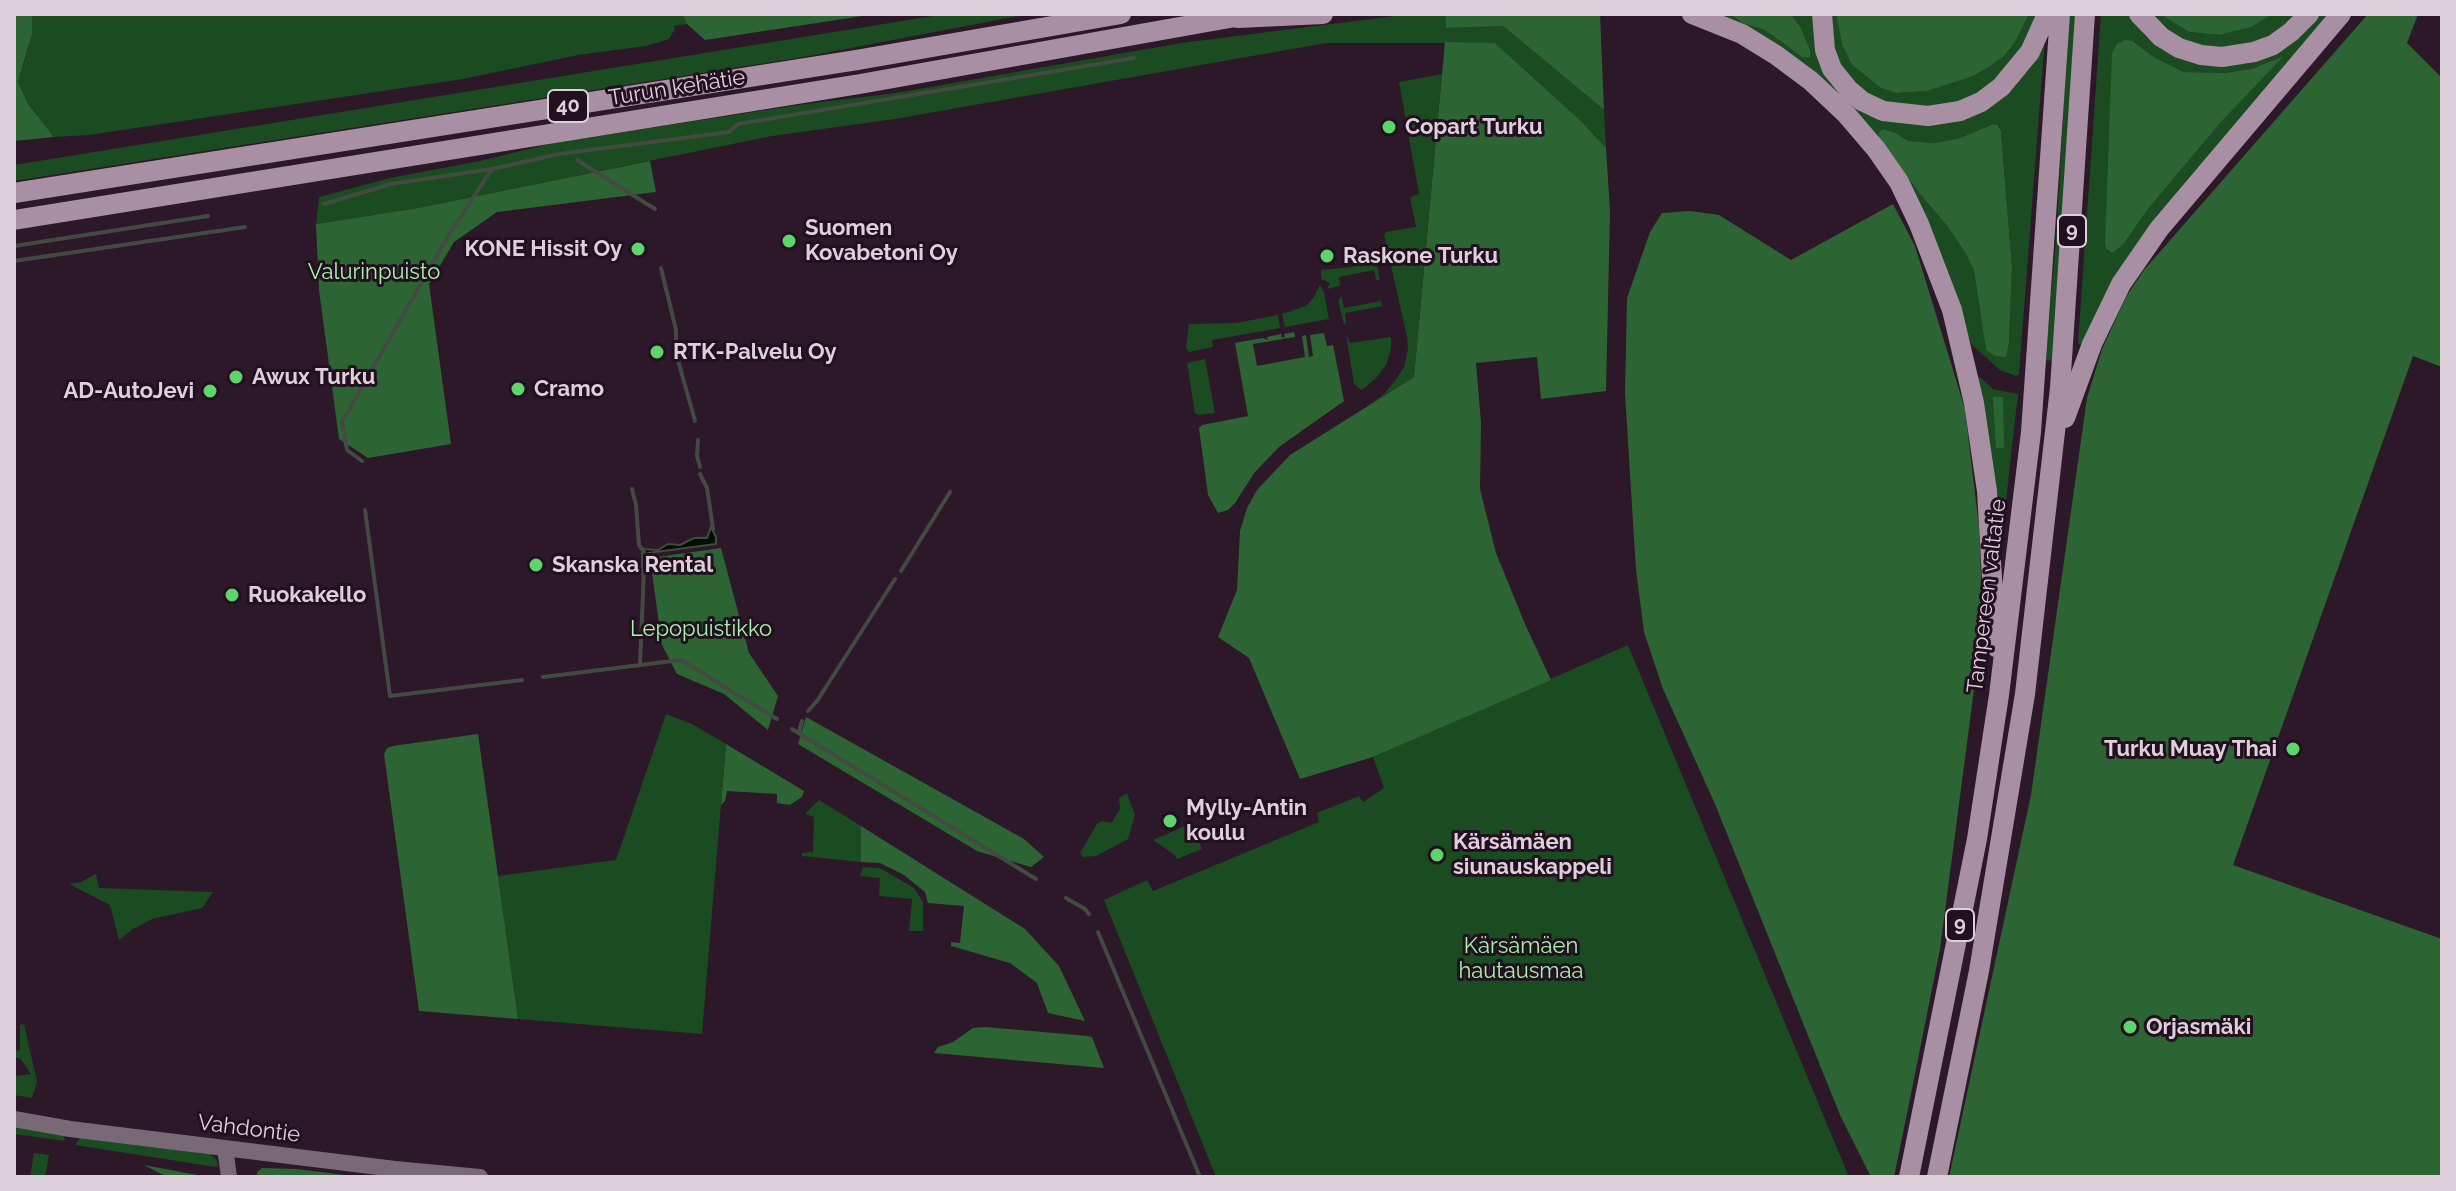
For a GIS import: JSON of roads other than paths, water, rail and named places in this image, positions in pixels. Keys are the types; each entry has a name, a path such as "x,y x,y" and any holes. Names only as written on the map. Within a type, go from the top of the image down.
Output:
{"highway":[{"name":"Turun kehätie","path":"14,193 857,60 1121,14"},
{"name":"Turun kehätie","path":"14,220 860,84 1252,14"},
{"path":"1226,19 1323,14"},
{"path":"1692,14 1742,34 1776,55 1834,103 1876,149 1899,182 1919,224 1952,310 1974,403 1987,491 1999,695"},
{"path":"1822,14 1825,50 1832,69 1849,90 1862,101 1883,111 1928,116 1960,111 1981,102 2001,87 2030,52 2047,14"},
{"name":"Tampereen valtatie","path":"1909,1177 1977,839 1999,695 2031,432 2060,14"},
{"name":"9","path":"1937,1177 1979,971 2025,694 2055,448 2085,14"},
{"path":"2139,14 2161,37 2179,48 2222,57 2254,52 2273,45 2309,14"},
{"path":"2055,448 2092,344 2121,284 2159,229 2341,14"}],"street":[{"name":"Vahdontie","path":"14,1119 409,1174 480,1177"},
{"path":"225,1148 229,1177"}],"waterway":[{"path":"492,169 559,154 729,132 738,124 1134,58"},
{"path":"577,160 655,209"},
{"path":"324,204 391,184 492,169 448,236 342,422 347,450 362,461"},
{"path":"14,246 208,216"},
{"path":"14,261 245,227"},
{"path":"661,268 676,330 676,353 695,421"},
{"path":"698,440 700,467"},
{"path":"700,474 707,488 713,529"},
{"path":"632,489 639,545 644,552"},
{"path":"901,571 950,492"},
{"path":"365,510 390,696 522,680"},
{"path":"640,664 644,569"},
{"path":"808,711 895,579"},
{"path":"543,677 681,660 777,719"},
{"path":"799,732 802,721"},
{"path":"792,729 1036,879"},
{"path":"1066,898 1089,914"},
{"path":"1098,932 1200,1177"}],"place":[{"name":"Copart Turku","path":"1389,127"},
{"name":"Suomen Kovabetoni Oy","path":"789,241"},
{"name":"KONE Hissit Oy","path":"638,249"},
{"name":"Raskone Turku","path":"1327,256"},
{"name":"RTK-Palvelu Oy","path":"657,352"},
{"name":"Awux Turku","path":"236,377"},
{"name":"Cramo","path":"518,389"},
{"name":"AD-AutoJevi","path":"210,391"},
{"name":"Skanska Rental","path":"536,565"},
{"name":"Ruokakello","path":"232,595"},
{"name":"Turku Muay Thai","path":"2293,749"},
{"name":"Mylly-Antin koulu","path":"1170,821"},
{"name":"Kärsämäen siunauskappeli","path":"1437,855"},
{"name":"Orjasmäki","path":"2130,1027"}],"park label":[{"name":"Valurinpuisto","path":"374,272"},
{"name":"Lepopuistikko","path":"701,629"},
{"name":"Kärsämäen hautausmaa","path":"1521,958"}]}
